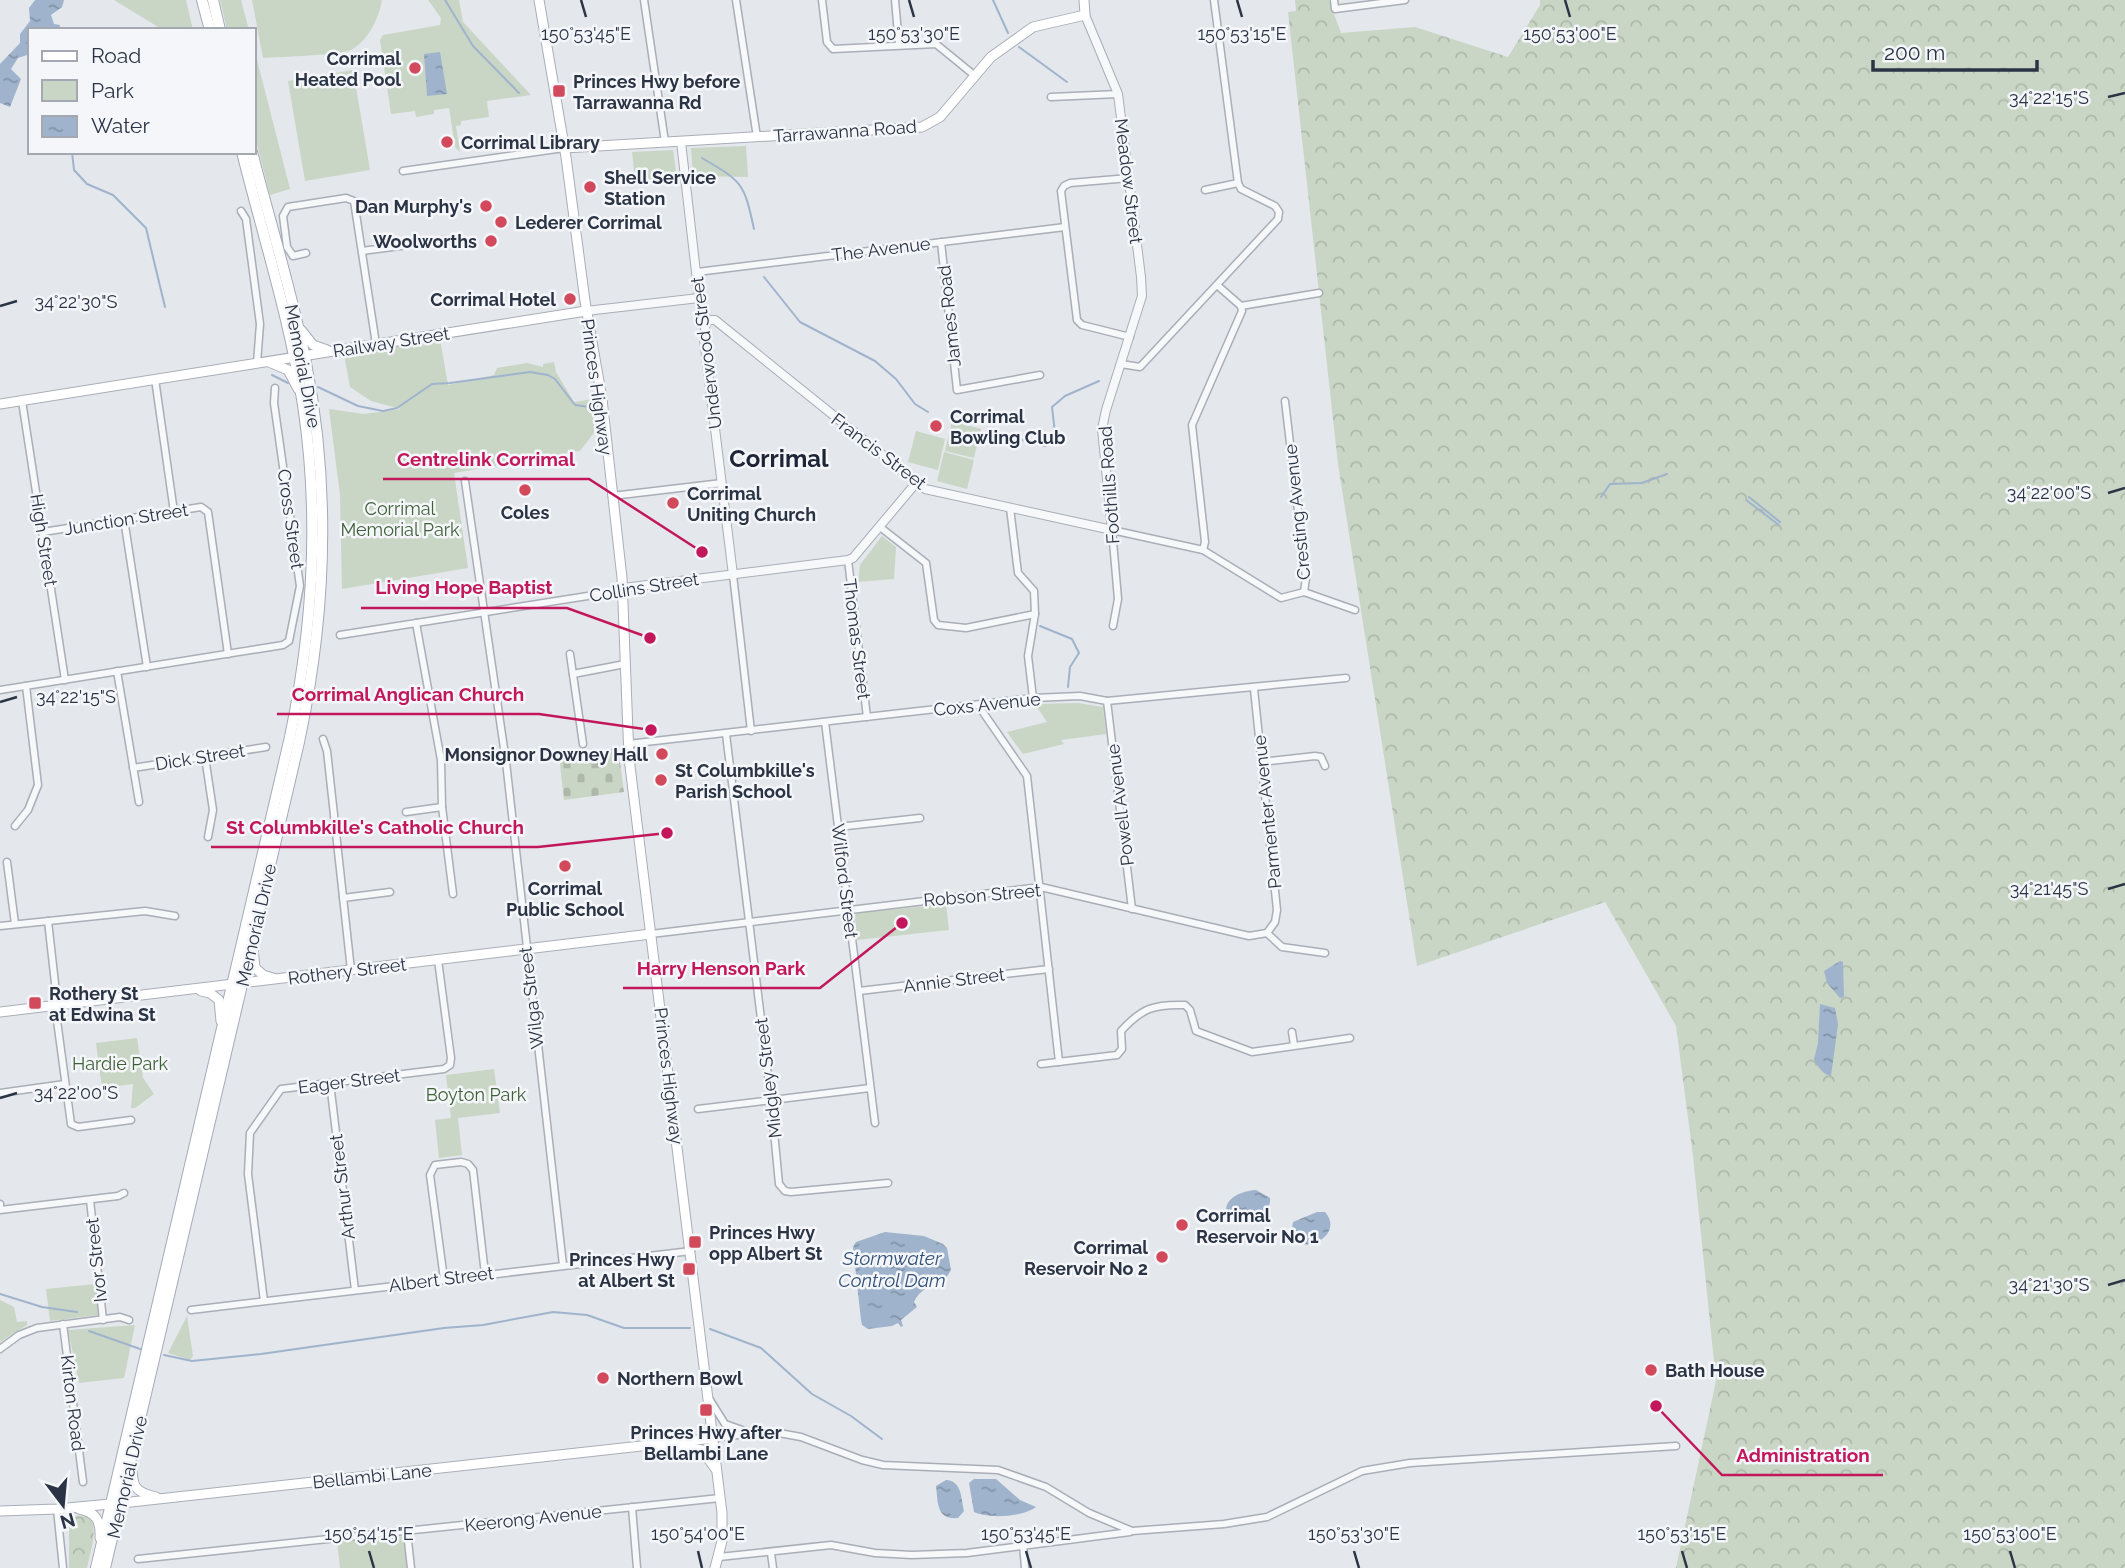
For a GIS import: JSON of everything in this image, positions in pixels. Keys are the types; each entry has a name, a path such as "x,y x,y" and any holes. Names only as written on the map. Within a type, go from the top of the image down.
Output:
{"main road":[{"path":"202,0 209,28"},
{"path":"213,0 220,28"},
{"name":"Princes Highway","path":"539,0 601,399 623,588 628,744 718,1473 723,1531 715,1568"},
{"name":"Meadow Street","path":"1084,0 1085,15"},
{"name":"Tarrawanna Road","path":"564,148 922,127 940,117 991,57 1033,27 1085,15"},
{"name":"Memorial Drive","path":"105,1568 116,1503 220,1030 254,932 307,705 321,602 323,551 316,424 243,154"},
{"name":"Memorial Drive","path":"97,1563 132,1454 237,984 290,737 308,637 313,530 311,473 296,323 253,154"},
{"name":"Railway Street","path":"0,404 586,312"},
{"path":"296,323 313,345 333,351"},
{"path":"268,361 288,370 303,404"},
{"path":"254,932 254,966 263,975 279,979"},
{"name":"Rothery Street","path":"0,1012 651,934"},
{"path":"189,990 210,992 218,998 221,1005 220,1030"},
{"name":"Bellambi Lane","path":"0,1515 714,1438"},
{"path":"642,1446 697,1448 707,1454 718,1473"},
{"path":"132,1454 135,1487 142,1493 164,1498"},
{"path":"70,1508 89,1511 99,1521 97,1563"}],"street":[{"path":"644,0 665,142"},
{"path":"736,0 757,137"},
{"path":"822,0 827,43 833,49 936,44 974,75"},
{"path":"895,0 899,46"},
{"path":"1121,365 1140,367 1278,219 1279,212 1275,205 1241,189 1238,183 1213,0"},
{"path":"1334,0 1335,9 1405,0"},
{"name":"Meadow Street","path":"1085,15 1118,94 1142,296 1121,365"},
{"path":"1051,97 1118,94"},
{"name":"Underwood Street","path":"681,142 699,298 706,320 704,339 751,731"},
{"path":"403,171 564,148"},
{"path":"1129,178 1070,183 1061,191 1077,320 1082,325 1130,337"},
{"path":"1205,190 1238,183"},
{"path":"306,253 293,256 287,247 283,216 288,207 346,198 354,201 376,344"},
{"path":"241,211 246,219 260,324 257,363"},
{"name":"The Avenue","path":"697,272 1065,227"},
{"path":"362,251 444,240"},
{"name":"James Road","path":"941,242 957,390 1040,375"},
{"path":"1203,550 1205,541 1192,425 1242,311 1241,306 1217,285"},
{"path":"1241,306 1319,293"},
{"name":"Railway Street","path":"586,312 699,298"},
{"name":"Francis Street","path":"706,320 715,320 925,489 1203,550"},
{"name":"Foothills Road","path":"1113,626 1118,599 1102,429 1121,365"},
{"path":"155,379 174,512"},
{"name":"Cross Street","path":"228,654 283,645 291,638 300,586 274,403 275,388"},
{"name":"High Street","path":"22,401 65,680"},
{"name":"Cresting Avenue","path":"1203,550 1281,598 1304,592 1306,578 1285,401"},
{"name":"Wilga Street","path":"465,481 506,762 563,1265"},
{"path":"612,496 722,483"},
{"path":"848,560 853,558 916,483"},
{"name":"Junction Street","path":"43,532 201,507 208,512 228,654"},
{"path":"1010,508 1018,573 1034,591 1035,614 1028,656 1033,698"},
{"path":"124,519 147,667"},
{"path":"880,527 926,563 934,620 938,625 966,628 1035,614"},
{"name":"Collins Street","path":"340,635 613,592 623,588 848,560"},
{"name":"Thomas Street","path":"848,560 867,717"},
{"path":"1304,592 1354,610"},
{"path":"416,623 441,760 442,807 453,894"},
{"path":"0,690 228,654"},
{"path":"570,654 583,744"},
{"path":"573,674 625,664"},
{"path":"117,671 139,802"},
{"name":"Coxs Avenue","path":"628,744 1033,698 1080,696 1107,701 1346,678"},
{"path":"15,826 28,810 38,785 26,686"},
{"name":"Parmenter Avenue","path":"1254,688 1278,910 1275,922 1267,933"},
{"name":"Powell Avenue","path":"1107,701 1132,909"},
{"path":"978,705 1027,776 1059,1062"},
{"name":"Wilford Street","path":"825,722 875,1123"},
{"name":"Midgley Street","path":"726,734 779,1184 785,1191 791,1192 888,1183"},
{"path":"323,739 327,751 351,970"},
{"name":"Dick Street","path":"133,768 266,747"},
{"path":"1262,762 1323,754 1325,766"},
{"path":"205,757 213,810 208,837"},
{"path":"406,812 442,807"},
{"path":"838,827 920,818"},
{"path":"7,862 15,924"},
{"name":"Robson Street","path":"651,934 1041,887 1249,936 1267,933"},
{"path":"343,898 390,892"},
{"path":"0,926 145,911 175,916"},
{"path":"48,921 69,1116 78,1127 131,1120"},
{"path":"1267,933 1282,947 1325,953"},
{"path":"1316,951 1318,941"},
{"name":"Eager Street","path":"264,1301 248,1174 250,1133 281,1089 444,1069 450,1065 438,960"},
{"name":"Annie Street","path":"859,991 1049,969"},
{"path":"1041,1064 1117,1055 1122,1049 1121,1031 1136,1014 1165,1004 1185,1004 1190,1010 1196,1031 1249,1051 1350,1038"},
{"path":"1292,1032 1294,1045"},
{"name":"Arthur Street","path":"330,1083 355,1290"},
{"path":"0,1093 65,1084"},
{"path":"698,1109 870,1088"},
{"path":"444,1279 430,1175 435,1165 448,1163 468,1164 473,1170 485,1274"},
{"path":"0,1204 0,1210 90,1200 124,1193"},
{"name":"Ivor Street","path":"90,1200 103,1320"},
{"name":"Albert Street","path":"191,1310 691,1251"},
{"path":"0,1349 27,1331 63,1324 120,1318 129,1320"},
{"name":"Kirton Road","path":"63,1324 83,1482"},
{"path":"709,1399 725,1423 753,1433"},
{"path":"714,1438 753,1433 792,1435 883,1465 998,1470 1045,1487 1089,1513 1132,1531"},
{"path":"719,1557 831,1545 875,1553 967,1553 1132,1531 1224,1524 1267,1517 1363,1471 1410,1463 1676,1446"},
{"name":"Keerong Avenue","path":"138,1559 720,1498"},
{"path":"632,1507 637,1568"},
{"path":"57,1509 63,1568"},
{"path":"407,1532 411,1568"},
{"path":"1023,1544 1026,1568"},
{"path":"771,1553 773,1568"}],"green space":[{"path":"114,0 186,0 193,28 160,28"},
{"path":"220,0 241,0 248,28 227,28"},
{"path":"252,0 382,0 372,28 363,41 351,50 263,58"},
{"path":"428,0 459,0 463,22 531,95 487,101 489,117 461,121 461,125 456,126 460,152 455,147 449,108 416,117 415,111 391,114 380,40 383,35 440,25 441,18"},
{"path":"1295,0 1329,0 1341,33 1415,27 1508,57 1540,5 1540,0 2125,0 2125,1568 1676,1568 1716,1381 1693,1156 1676,1026 1605,902 1417,966 1338,464 1288,12 1296,11"},
{"path":"256,56 290,189 270,195 256,141"},
{"path":"353,70 370,170 305,181 288,81"},
{"path":"746,146 748,177 693,176 691,148"},
{"path":"673,150 677,180 635,178 632,152"},
{"name":"Corrimal Memorial Park","path":"440,339 448,385 494,375 497,368 527,363 543,367 543,364 554,362 556,372 574,402 594,399 594,433 580,451 454,473 468,568 342,589 340,495 329,409 364,414 401,409 371,401 350,387 344,354"},
{"path":"952,421 981,429 974,458 945,451"},
{"path":"916,431 945,439 938,470 908,462"},
{"path":"944,452 974,460 967,489 937,481"},
{"path":"882,536 896,547 894,579 858,582 860,565"},
{"path":"1078,703 1103,707 1106,734 1061,740 1064,744 1023,754 1007,732 1047,722 1035,704"},
{"path":"618,748 624,792 564,800 559,756"},
{"path":"946,904 949,930 857,940 857,913"},
{"name":"Hardie Park","path":"137,1038 143,1078 154,1094 131,1108 133,1084 102,1088 96,1043"},
{"name":"Boyton Park","path":"494,1069 500,1113 458,1118 462,1155 439,1158 435,1120 451,1118 446,1075"},
{"path":"95,1284 98,1315 50,1321 46,1289"},
{"path":"0,1300 14,1307 17,1322 27,1321 27,1325 0,1342"},
{"path":"187,1316 193,1356 190,1360 168,1353"},
{"path":"135,1325 124,1378 79,1383 68,1330"},
{"path":"75,1516 87,1516 93,1525 87,1568 69,1568 69,1520"},
{"path":"399,1534 404,1536 408,1568 340,1568 337,1541"}],"water":[{"path":"35,0 64,0 62,7 51,15 54,24 60,25 59,28 28,28 28,55 18,58 11,69 21,79 10,107 0,103 0,64 20,43 20,34 30,21 29,8"},
{"path":"440,52 447,94 427,96 424,54"},
{"path":"1840,961 1843,962 1844,997 1840,998 1827,983 1824,971"},
{"path":"1820,1004 1835,1008 1838,1024 1831,1076 1823,1072 1814,1059 1818,1043"},
{"path":"1256,1190 1270,1198 1267,1209 1253,1220 1235,1224 1226,1210 1230,1200 1242,1193"},
{"path":"1317,1212 1325,1212 1330,1222 1329,1231 1315,1243 1298,1242 1293,1235 1293,1222"},
{"name":"Stormwater Control Dam","path":"885,1232 924,1236 943,1244 947,1248 951,1270 943,1283 919,1294 914,1302 917,1307 901,1320 903,1326 898,1323 868,1329 862,1325 861,1320 853,1247 856,1242"},
{"path":"974,1479 996,1479 1020,1500 1036,1507 1006,1516 988,1516 974,1512 969,1483"},
{"path":"946,1480 955,1483 960,1491 964,1511 958,1518 946,1516 938,1504 936,1486"}],"waterway":[{"path":"445,0 473,46 519,93"},
{"path":"993,0 1008,33"},
{"path":"1019,47 1067,82"},
{"path":"72,154 74,170 87,184 113,195 146,228 165,307"},
{"path":"702,158 740,185 754,229"},
{"path":"764,277 800,322 875,361 896,379 915,404 928,412"},
{"path":"318,387 358,406 383,411 397,408 432,384 530,372 555,379 575,405 590,407"},
{"path":"272,375 288,383"},
{"path":"988,431 1045,446 1053,444 1055,433 1052,407 1065,396 1099,381"},
{"path":"1601,497 1610,484 1642,483 1667,474"},
{"path":"1749,497 1780,522"},
{"path":"1746,500 1779,525"},
{"path":"1040,626 1072,639 1079,653 1070,667 1068,687"},
{"path":"0,1294 42,1307 77,1312"},
{"path":"164,1355 192,1361 261,1354 483,1325 553,1312 587,1315 624,1328 690,1328"},
{"path":"710,1329 761,1348 812,1394 851,1416 882,1439"},
{"path":"89,1331 143,1350"}],"place":[{"name":"Corrimal Heated Pool","path":"415,68"},
{"name":"Princes Hwy before Tarrawanna Rd","path":"559,91"},
{"name":"Corrimal Library","path":"447,142"},
{"name":"Shell Service Station","path":"590,187"},
{"name":"Dan Murphy's","path":"486,206"},
{"name":"Lederer Corrimal","path":"501,222"},
{"name":"Woolworths","path":"491,241"},
{"name":"Corrimal Hotel","path":"570,299"},
{"name":"Corrimal Bowling Club","path":"936,426"},
{"name":"Coles","path":"525,490"},
{"name":"Corrimal Uniting Church","path":"673,503"},
{"name":"Centrelink Corrimal","path":"702,552"},
{"name":"Living Hope Baptist","path":"650,638"},
{"name":"Corrimal Anglican Church","path":"651,730"},
{"name":"Monsignor Downey Hall","path":"662,754"},
{"name":"St Columbkille's Parish School","path":"661,780"},
{"name":"St Columbkille's Catholic Church","path":"667,833"},
{"name":"Corrimal Public School","path":"565,866"},
{"name":"Harry Henson Park","path":"902,923"},
{"name":"Rothery St at Edwina St","path":"35,1003"},
{"name":"Corrimal Reservoir No 1","path":"1182,1225"},
{"name":"Princes Hwy opp Albert St","path":"695,1242"},
{"name":"Corrimal Reservoir No 2","path":"1162,1257"},
{"name":"Princes Hwy at Albert St","path":"689,1269"},
{"name":"Bath House","path":"1651,1370"},
{"name":"Northern Bowl","path":"603,1378"},
{"name":"Administration","path":"1656,1406"},
{"name":"Princes Hwy after Bellambi Lane","path":"706,1410"}],"district":[{"name":"Corrimal","path":"779,458"}]}
